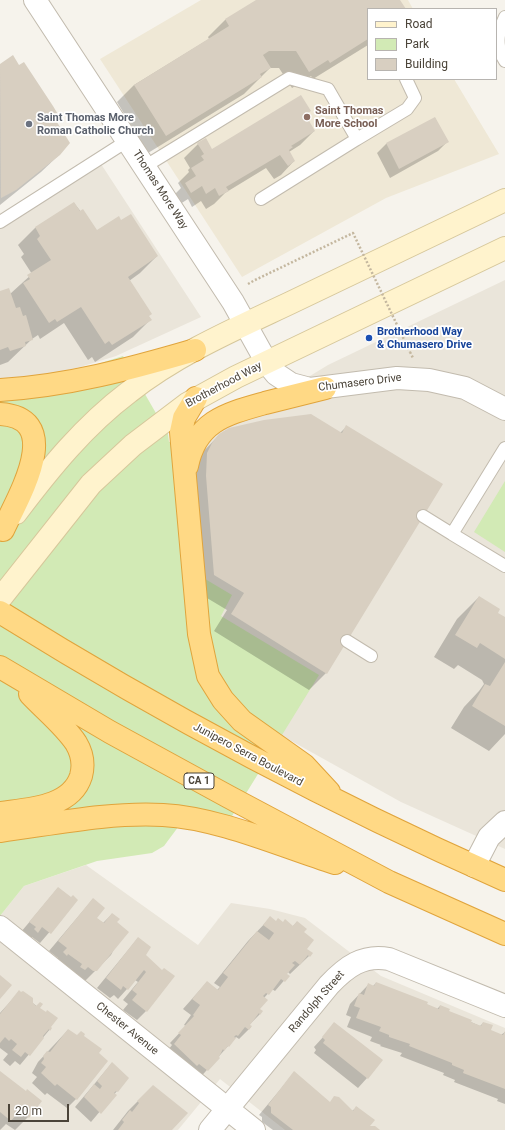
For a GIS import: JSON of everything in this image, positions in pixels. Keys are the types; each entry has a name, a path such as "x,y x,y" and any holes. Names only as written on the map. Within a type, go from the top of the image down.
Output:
{"highway":[{"path":"0,390 47,386 99,377 195,350"},
{"path":"186,483 188,461 195,443 205,429 214,422 233,412 325,388"},
{"path":"196,398 185,415 182,427 199,634 208,676 222,700 237,716 258,733 304,765 334,798"},
{"path":"0,414 12,416 26,425 31,432 35,448 27,480 2,532"},
{"name":"Junipero Serra Boulevard","path":"0,612 203,731 295,780 505,880"},
{"path":"0,813 34,808 62,799 68,795 78,782 83,767 79,751 70,736 6,671"},
{"name":"CA 1","path":"6,671 188,775 389,882 505,934"},
{"path":"0,831 119,816 150,814 180,817 226,828 389,882"}],"main road":[{"path":"2,532 57,460 88,426 130,391 166,366 246,324 505,200"},
{"name":"Brotherhood Way","path":"0,599 91,484 141,438 196,398 505,248"}],"street":[{"name":"Thomas More Way","path":"35,0 233,302 267,363"},
{"name":"Chumasero Drive","path":"267,363 276,374 291,384 310,389 397,378 417,379 465,388 505,409"},
{"path":"474,866 490,837 505,822"},
{"name":"Chester Avenue","path":"0,927 254,1130"},
{"name":"Randolph Street","path":"210,1130 333,981 349,967 363,960 371,957 389,959 505,1006"}],"lane":[{"path":"505,17 498,37 500,49 505,61"},
{"path":"144,167 289,78 328,88 357,139"},
{"path":"261,199 407,109 415,98 406,80"},
{"path":"0,222 127,141"},
{"path":"452,534 505,448"},
{"path":"423,516 505,566"},
{"path":"347,641 372,656"}],"path":[{"path":"248,284 353,233 410,352"}],"shaded area":[{"name":"Saint Thomas More School","path":"201,0 408,0 412,8 367,8 367,80 455,80 499,154 386,198 242,277 100,59"},
{"path":"101,164 201,317 116,356 80,367 42,376 0,381 0,229"},
{"path":"505,280 505,849 401,802 268,728 212,648 194,490 197,467 202,448 215,434 328,365"},
{"path":"86,865 198,945 231,903 270,909 305,918 381,976 505,1028 505,1130 285,1130 220,1079 178,1130 0,1130 0,916 24,886"}],"green space":[{"path":"123,356 168,434 169,442 172,441 185,567 232,595 221,616 319,675 229,821 190,811 164,846 152,853 97,861 24,886 0,916 0,382 82,369"},
{"path":"505,481 505,552 474,532"}],"building":[{"path":"256,0 400,0 405,8 367,8 367,40 330,63 328,60 309,72 296,51 269,51 263,55 271,68 260,74 262,77 166,136 134,85 229,26 225,19"},
{"name":"Saint Thomas More Roman Catholic Church","path":"13,55 19,65 24,62 53,106 59,116 55,119 70,143 60,155 16,190 1,198 0,64"},
{"path":"301,95 311,111 305,114 315,131 291,146 293,147 289,150 295,161 288,166 280,155 226,187 229,191 219,196 215,188 206,194 202,186 191,193 185,183 196,176 191,168 204,160 201,156 204,154 197,143 206,138 212,149"},
{"path":"435,117 449,142 399,169 386,143"},
{"path":"74,202 80,211 83,209 97,230 119,216 121,220 131,214 158,256 128,277 152,314 149,316 152,320 112,345 109,341 105,344 81,307 57,322 55,319 49,323 23,283 30,279 27,275 51,260 37,239 40,236 35,227"},
{"path":"9,288 16,308 20,307 23,316 26,315 33,340 25,342 26,346 10,351 8,347 0,350 0,291"},
{"path":"311,414 342,433 346,425 443,484 327,674 231,614 244,593 214,575 206,476 207,453 219,434 229,428 264,420"},
{"path":"479,596 500,609 498,613 505,617 505,659 480,643 477,648 455,635"},
{"path":"505,662 505,726 472,706 485,684 490,686"},
{"path":"58,887 71,897 73,895 78,900 51,934 42,927 38,933 34,929 36,927 29,922"},
{"path":"93,898 105,908 97,918 104,923 112,913 120,919 117,922 129,932 97,971 93,971 88,967 85,970 80,967 82,964 68,954 67,956 63,952 67,948 58,941"},
{"path":"270,916 276,921 278,918 283,922 285,919 293,926 297,921 307,929 304,932 314,940 307,949 313,953 310,957 308,955 300,965 295,961 292,963 295,965 287,974 290,976 285,982 281,979 269,995 266,993 263,996 268,1000 260,1009 263,1011 260,1015 259,1013 250,1025 252,1026 249,1030 245,1027 238,1036 236,1035 234,1037 236,1038 229,1047 228,1046 224,1051 223,1049 219,1057 220,1058 208,1071 199,1064 197,1066 174,1044 181,1035 178,1033 194,1016 193,1015 200,1005 192,999 207,981 218,990 228,977 223,973 257,931 269,940 274,933 263,925"},
{"path":"138,937 151,947 146,955 162,970 164,968 175,976 147,1012 132,1000 137,994 132,990 146,972 144,970 128,990 123,986 121,990 106,978"},
{"path":"0,975 12,985 0,999"},
{"path":"376,982 428,1002 427,1004 439,1009 440,1005 450,1009 449,1011 472,1020 471,1022 481,1026 483,1022 493,1025 491,1030 503,1035 505,1031 505,1089 463,1073 464,1070 452,1065 452,1063 409,1046 410,1044 389,1037 389,1035 379,1031 381,1027 356,1018 360,1008 354,1006 359,993 364,995 368,983 374,986"},
{"path":"19,990 33,998 33,1003 36,1006 40,1002 43,1004 40,1008 46,1012 47,1010 58,1018 51,1027 52,1028 50,1031 49,1029 43,1036 44,1038 30,1056 25,1052 21,1057 12,1050 17,1044 11,1039 9,1041 5,1037 0,1043 0,1014"},
{"path":"334,1022 383,1060 368,1079 323,1043 325,1040 322,1037"},
{"path":"68,1029 77,1035 81,1031 85,1034 84,1036 102,1049 99,1053 108,1061 77,1100 57,1084 55,1086 41,1073 46,1067 41,1063 44,1059 43,1056 47,1051 50,1052"},
{"path":"112,1062 129,1078 118,1092 116,1091 114,1093 117,1095 101,1114 84,1097 94,1084 100,1089 102,1086 97,1081"},
{"path":"0,1071 42,1101 29,1118 20,1110 11,1121 0,1112"},
{"path":"294,1071 330,1102 334,1096 339,1097 353,1111 356,1106 375,1120 370,1126 375,1126 380,1130 293,1130 271,1113 271,1107 268,1105"},
{"path":"153,1085 188,1113 172,1130 118,1130 124,1122 122,1120 130,1110 132,1112 139,1103 137,1101"}],"place":[{"name":"Saint Thomas More School","path":"307,117"},
{"name":"Saint Thomas More Roman Catholic Church","path":"29,124"},
{"name":"Brotherhood Way & Chumasero Drive","path":"369,338"}]}
